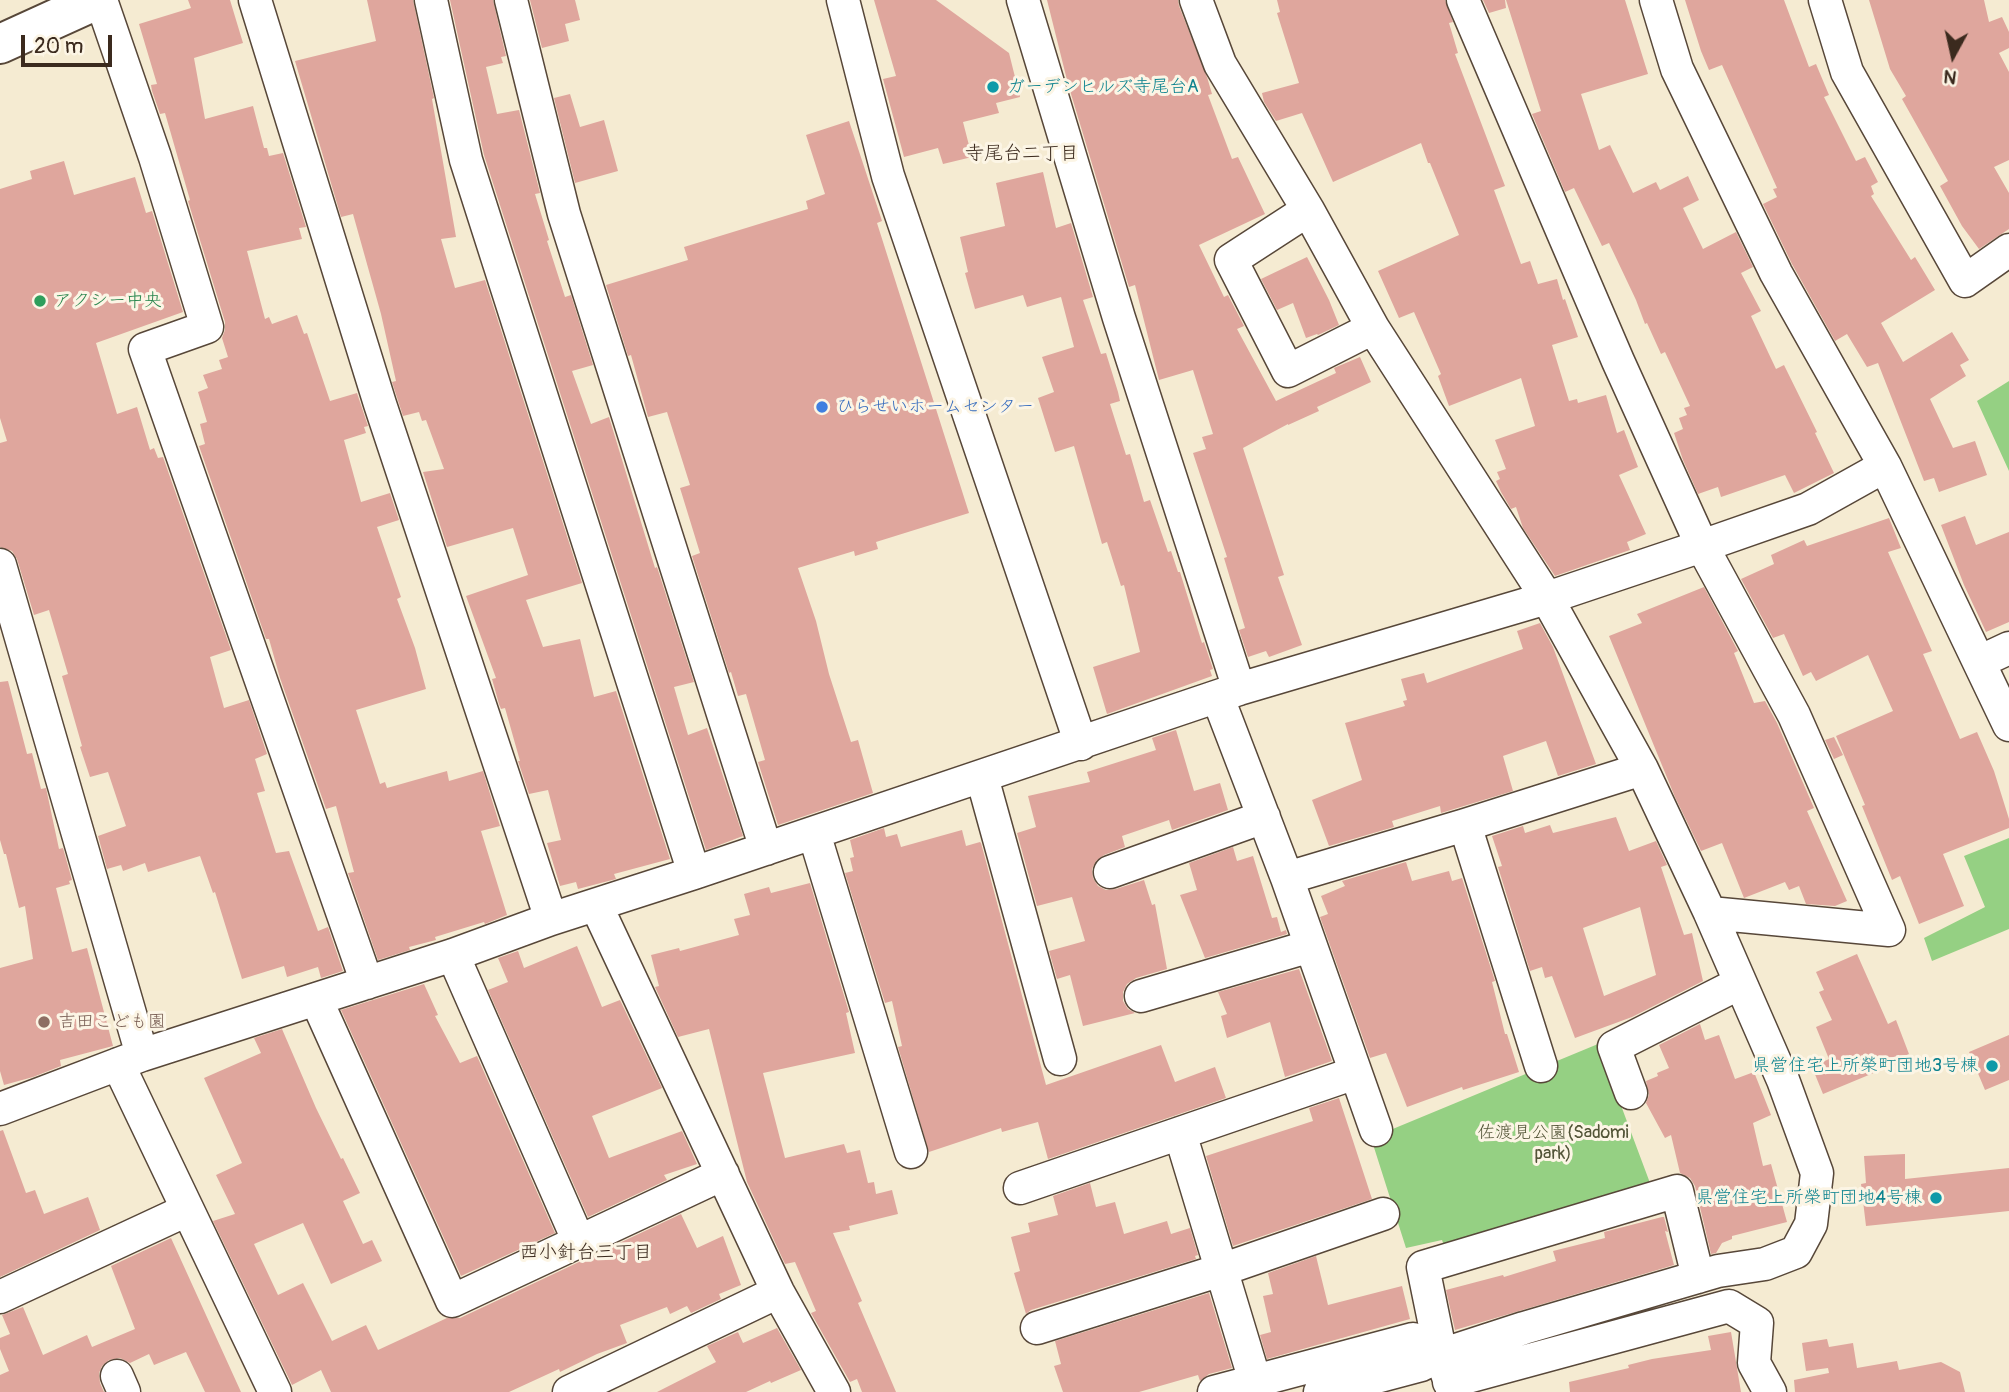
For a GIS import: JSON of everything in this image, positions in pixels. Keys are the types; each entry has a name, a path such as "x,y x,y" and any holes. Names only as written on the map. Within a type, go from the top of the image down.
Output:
{"street":[{"path":"0,44 99,0 155,157 207,327 145,349 367,983"},
{"path":"255,0 380,404 551,919"},
{"path":"431,0 466,160 694,873"},
{"path":"511,0 564,214 766,849"},
{"path":"843,0 888,176 1081,744"},
{"path":"1023,0 1119,318 1264,817 1376,1130"},
{"path":"1195,0 1220,64 1308,210 1373,328 1546,598 1642,769 1783,1080 1817,1173 1811,1224 1796,1252 1765,1264 1718,1271 1524,1328 1447,1376"},
{"path":"1463,0 1618,361 1702,546 1794,715 1889,930 1710,914"},
{"path":"1656,0 1677,68 1770,261 1885,466 2009,725"},
{"path":"1825,0 1847,72 1965,281 2009,250"},
{"path":"1308,210 1231,260 1288,371 1373,328"},
{"path":"0,1109 130,1060 453,955 551,919 1228,694 1546,598 1702,546 1808,509 1885,466"},
{"path":"0,565 130,1060 187,1210 275,1392"},
{"path":"1979,662 2009,648"},
{"path":"1287,878 1642,769"},
{"path":"982,777 1060,1059"},
{"path":"1110,872 1264,817"},
{"path":"1465,825 1541,1066"},
{"path":"814,832 911,1152"},
{"path":"596,905 778,1292 834,1392"},
{"path":"1141,996 1311,946"},
{"path":"453,955 579,1242"},
{"path":"1631,1093 1614,1047 1740,984"},
{"path":"316,999 452,1301 723,1174"},
{"path":"1020,1188 1355,1073"},
{"path":"1180,1133 1255,1381"},
{"path":"1447,1376 1423,1267 1677,1191 1698,1277"},
{"path":"0,1297 187,1210"},
{"path":"1037,1328 1221,1270 1383,1214"},
{"path":"569,1392 778,1292"},
{"path":"1320,1392 1421,1365 1447,1376 1729,1306 1757,1323 1754,1363 1770,1392"},
{"path":"1214,1392 1413,1339"}],"green space":[{"path":"2009,381 2009,471 1977,401"},
{"path":"2009,838 2009,929 1932,961 1924,938 1985,907 1964,856"},
{"name":"佐渡見公園(Sadomi park)","path":"1598,1044 1653,1191 1447,1254 1442,1240 1406,1248 1371,1138"}],"building":[{"path":"188,0 230,0 243,43 194,58 205,119 253,106 264,148 267,148 269,156 283,153 306,227 299,228 302,239 247,251 265,319 269,317 272,324 297,315 304,334 307,333 330,401 357,393 368,426 364,427 366,433 344,440 361,502 390,493 399,520 377,527 401,597 397,599 415,648 426,689 356,710 380,784 385,782 387,788 447,771 449,781 483,771 500,826 481,831 507,915 485,924 484,922 435,937 436,940 409,947 410,950 378,960 348,873 354,872 336,806 326,809 269,639 266,639 199,446 205,444 200,424 207,422 198,392 208,388 203,375 222,369 219,360 228,357 222,338 225,322 188,201 190,200 165,113 160,114 152,91 151,85 157,84 139,24 191,8"},
{"path":"367,0 413,0 434,98 432,99 456,237 441,239 455,288 485,280 582,583 526,600 543,647 580,639 594,697 616,691 670,859 614,874 616,879 578,889 576,882 560,886 547,843 561,840 548,790 529,794 505,708 501,709 499,704 492,679 496,678 466,596 528,575 513,528 447,547 423,472 444,469 426,420 422,421 419,412 403,416 392,382 396,381 381,314 353,214 341,217 295,61 376,41"},
{"path":"450,0 493,0 506,56 501,57 503,63 486,67 497,114 519,110 540,193 535,194 549,240 547,241 565,297 571,295 593,365 572,371 591,424 609,417 655,568 657,567 694,682 674,687 688,735 707,728 743,836 706,850 484,155"},
{"path":"530,0 575,0 580,20 565,24 569,41 542,48"},
{"path":"874,0 936,0 1009,53 1020,97 996,103 999,113 963,122 972,157 943,164 938,148 904,157 883,79 896,76"},
{"path":"1047,0 1178,0 1207,77 1212,94 1208,95 1232,159 1238,157 1265,214 1199,245 1224,297 1228,295 1244,326 1237,329 1276,401 1336,373 1334,368 1360,357 1371,382 1317,407 1319,411 1243,448 1284,575 1278,577 1302,645 1269,657 1266,651 1248,657 1239,630 1245,628 1224,558 1227,557 1193,453 1206,449 1202,437 1213,434 1193,370 1159,380 1135,285 1129,287 1068,84"},
{"path":"1277,0 1445,0 1453,22 1449,23 1458,53 1455,54 1505,186 1494,190 1521,264 1530,261 1538,284 1557,279 1578,337 1552,345 1569,401 1577,399 1578,403 1606,395 1617,433 1624,430 1638,467 1619,475 1646,534 1627,542 1630,550 1555,576 1523,528 1516,507 1511,509 1496,481 1500,479 1497,472 1506,469 1495,440 1535,426 1521,378 1449,406 1438,376 1441,374 1414,312 1399,318 1378,271 1459,235 1421,143 1333,182 1302,113 1276,121 1264,102 1262,93 1299,83 1277,13 1280,12"},
{"path":"1483,0 1505,0 1506,8 1489,13"},
{"path":"1506,0 1625,0 1648,74 1581,94 1599,150 1610,145 1633,193 1656,182 1660,190 1688,176 1699,200 1683,208 1703,249 1736,232 1753,267 1741,273 1761,311 1751,316 1776,369 1784,365 1834,473 1794,493 1785,475 1721,497 1718,487 1698,494 1674,433 1683,429 1679,418 1687,415 1684,408 1690,406 1665,352 1661,354 1647,323 1645,324 1609,243 1602,246 1574,188 1565,192 1532,114 1541,111"},
{"path":"1685,0 1784,0 1809,67 1816,64 1829,95 1824,97 1856,161 1865,157 1878,182 1871,186 1874,194 1871,196 1911,260 1915,257 1935,290 1881,323 1903,362 1952,332 1969,360 1960,365 1966,376 1930,399 1953,448 1975,441 1987,475 1939,492 1934,478 1924,481 1878,363 1867,367 1847,334 1835,341 1792,264 1763,204 1777,197 1773,189 1777,188 1722,65 1709,70"},
{"path":"1869,0 1984,0 1989,22 2002,17 2009,32 2009,48 1999,53 2009,72 2009,160 1994,167 2009,193 2009,229 1979,249 1962,226 1940,186 1948,181 1902,99 1906,96 1890,69"},
{"path":"570,94 580,127 604,120 618,171 575,183 554,98"},
{"path":"849,121 882,221 877,223 969,513 876,542 878,549 855,556 854,551 798,568 851,742 858,740 873,793 778,825 758,762 765,760 746,694 738,696 731,672 729,673 692,556 700,553 680,488 690,485 667,412 648,417 631,355 628,356 606,285 688,260 684,247 808,209 806,201 825,194 806,135"},
{"path":"64,161 74,195 135,177 146,213 152,211 183,312 96,343 117,414 137,407 150,450 154,448 158,458 163,457 231,650 210,657 224,708 249,700 267,754 255,759 265,791 257,793 276,853 289,851 318,931 328,927 343,971 321,978 318,967 287,977 284,966 242,979 215,892 213,893 200,856 148,872 145,863 123,871 121,865 107,869 98,836 126,826 108,772 90,777 62,676 68,674 49,610 34,615 17,559 12,551 0,547 0,443 7,441 0,418 0,189 32,179 30,171"},
{"path":"1043,172 1056,228 1071,223 1093,297 1083,300 1101,354 1106,353 1118,392 1120,401 1110,404 1126,455 1130,454 1144,502 1150,500 1168,552 1171,551 1180,572 1213,669 1210,670 1212,676 1107,714 1093,667 1140,652 1124,585 1121,586 1107,542 1102,544 1074,446 1055,452 1038,398 1054,392 1042,357 1074,347 1061,297 1027,307 1023,295 975,309 965,273 968,272 960,237 1005,226 996,183"},
{"path":"1307,257 1339,325 1306,338 1293,303 1277,310 1261,279"},
{"path":"1965,516 1976,545 2009,532 2009,622 1986,632 1941,525"},
{"path":"1889,518 1901,548 1888,552 1932,651 1923,654 1960,739 1977,732 1994,771 2009,819 2009,828 1943,854 1964,906 1919,924 1900,876 1892,880 1836,736 1893,711 1868,655 1816,681 1811,672 1803,676 1784,634 1773,638 1741,579 1774,564 1771,555 1804,540 1807,546"},
{"path":"1704,587 1738,651 1734,653 1754,703 1765,701 1777,723 1814,808 1807,811 1847,901 1835,906 1806,904 1799,886 1789,890 1785,882 1744,898 1722,843 1701,851 1675,797 1609,636 1642,623 1637,614"},
{"path":"1540,623 1553,647 1596,764 1558,776 1546,741 1503,756 1513,791 1441,813 1440,806 1392,821 1394,827 1329,846 1312,800 1362,780 1345,723 1405,706 1403,701 1407,700 1401,679 1424,673 1427,683 1523,649 1517,631"},
{"path":"8,681 27,754 32,753 41,789 46,788 59,849 63,848 72,880 69,881 70,884 56,888 72,952 87,948 113,1046 60,1060 61,1066 4,1085 0,1071 0,968 33,959 25,906 19,908 0,840 0,682"},
{"path":"1176,730 1194,791 1220,783 1228,810 1172,830 1169,820 1122,836 1125,847 1096,861 1092,869 1093,878 1098,886 1106,890 1144,880 1152,905 1155,904 1167,969 1136,978 1127,984 1123,1001 1128,1009 1135,1013 1083,1026 1070,975 1057,979 1049,951 1085,941 1072,897 1037,906 1017,833 1036,827 1028,796 1090,782 1087,772 1156,750 1152,738"},
{"path":"1834,737 1843,755 1834,759 1825,740"},
{"path":"1616,817 1629,851 1656,841 1667,865 1661,867 1684,935 1692,933 1703,981 1632,1017 1575,1038 1552,976 1545,978 1542,967 1530,971 1498,867 1502,866 1492,836 1523,826 1525,833 1550,825 1553,833","holes":["1640,907 1656,975 1604,996 1583,928"]},
{"path":"884,828 886,837 897,834 901,847 962,830 966,846 981,843 1046,1085 1161,1045 1175,1082 1215,1067 1226,1098 1048,1159 1038,1122 1002,1132 1001,1128 929,1152 898,1047 902,1046 892,1001 885,1003 845,873 853,871 850,858 854,857 850,840"},
{"path":"1233,847 1237,861 1253,856 1272,918 1277,917 1281,932 1286,930 1287,934 1205,958 1180,895 1197,890 1189,863"},
{"path":"1406,862 1412,881 1449,871 1452,881 1462,878 1495,981 1492,982 1505,1034 1519,1072 1463,1090 1462,1087 1407,1107 1386,1053 1370,1058 1320,917 1328,914 1321,896 1345,886 1342,881"},
{"path":"810,883 849,1012 846,1013 855,1053 763,1073 785,1158 844,1144 847,1153 860,1150 868,1183 874,1182 876,1194 892,1190 898,1214 849,1226 850,1230 833,1233 862,1301 858,1303 896,1392 862,1392 857,1379 850,1382 811,1313 816,1311 795,1262 785,1264 747,1182 709,1029 678,1037 655,987 659,986 651,955 679,948 680,951 739,935 734,919 750,915 744,894 769,887 771,893"},
{"path":"577,946 602,1007 620,1000 662,1088 592,1116 609,1158 682,1131 697,1164 664,1175 667,1180 588,1217 488,990 508,982 498,958 518,951 524,968"},
{"path":"1857,954 1888,1024 1896,1020 1909,1054 1899,1058 1900,1062 1823,1094 1812,1067 1829,1059 1816,1027 1832,1020 1819,992 1824,990 1816,972"},
{"path":"1299,969 1332,1061 1285,1077 1270,1022 1227,1038 1221,1016 1227,1014 1218,992"},
{"path":"424,984 438,1015 435,1016 460,1063 477,1056 555,1233 461,1276 341,1010"},
{"path":"1700,1024 1705,1040 1719,1035 1735,1079 1754,1072 1771,1115 1753,1123 1763,1166 1771,1164 1787,1222 1732,1236 1732,1239 1722,1243 1716,1253 1711,1254 1695,1186 1690,1178 1680,1173 1671,1135 1665,1138 1646,1103 1649,1095 1646,1081 1669,1068 1659,1045"},
{"path":"282,1029 316,1108 360,1193 343,1201 363,1244 372,1240 382,1261 331,1284 303,1223 254,1244 278,1295 303,1283 332,1341 366,1325 378,1350 447,1318 460,1318 681,1214 697,1248 723,1236 741,1285 719,1294 721,1299 691,1313 687,1306 670,1314 667,1307 620,1325 627,1343 509,1392 331,1392 321,1370 292,1385 213,1221 235,1214 216,1175 242,1163 204,1078 261,1053 254,1038"},
{"name":"県営住宅上所榮町団地3号棟","path":"2009,1035 2009,1080 1985,1090 1969,1052"},
{"path":"1339,1098 1372,1199 1233,1246 1206,1156 1313,1121 1309,1108"},
{"path":"3,1130 26,1193 35,1190 44,1214 88,1197 100,1230 0,1277 0,1131"},
{"name":"県営住宅上所榮町団地4号棟","path":"1905,1154 1905,1179 2009,1168 2009,1211 1866,1226 1861,1184 1866,1183 1864,1156"},
{"path":"1090,1183 1096,1207 1115,1202 1124,1234 1167,1221 1171,1234 1190,1228 1198,1255 1195,1256 1196,1259 1031,1310 1026,1314 1014,1273 1020,1271 1011,1237 1030,1232 1028,1223 1058,1215 1053,1196"},
{"path":"1664,1217 1674,1265 1455,1330 1446,1290 1503,1275 1504,1277 1556,1261 1553,1251 1605,1238 1604,1232"},
{"path":"171,1238 241,1392 205,1392 186,1352 154,1365 149,1354 130,1363 120,1358 109,1360 99,1373 104,1392 0,1392 0,1375 9,1371 0,1349 0,1338 10,1334 2,1315 23,1307 43,1355 87,1335 92,1347 135,1329 111,1266"},
{"path":"1316,1256 1328,1305 1402,1286 1410,1319 1267,1359 1260,1335 1271,1332 1263,1296 1273,1294 1268,1273"},
{"path":"1209,1293 1232,1368 1209,1374 1200,1381 1198,1375 1139,1392 1063,1392 1054,1366 1061,1364 1055,1341"},
{"path":"777,1328 801,1370 746,1392 657,1392 716,1362 707,1346 738,1332 743,1343"},
{"path":"1731,1332 1741,1392 1570,1392 1569,1382 1629,1368 1628,1365 1652,1359 1711,1350 1708,1336"},
{"path":"1827,1339 1829,1347 1853,1343 1857,1368 1897,1361 1899,1370 1941,1362 1960,1372 1965,1392 1795,1392 1794,1380 1829,1373 1828,1368 1806,1371 1802,1343"}],"place":[{"name":"ガーデンヒルズ寺尾台A","path":"993,87"},
{"name":"アクシー中央","path":"40,301"},
{"name":"ひらせいホームセンター","path":"822,407"},
{"name":"吉田こども園","path":"44,1022"},
{"name":"県営住宅上所榮町団地3号棟","path":"1992,1066"},
{"name":"県営住宅上所榮町団地4号棟","path":"1936,1198"}],"district":[{"name":"寺尾台二丁目","path":"1022,154"},
{"name":"西小針台三丁目","path":"586,1253"}]}
